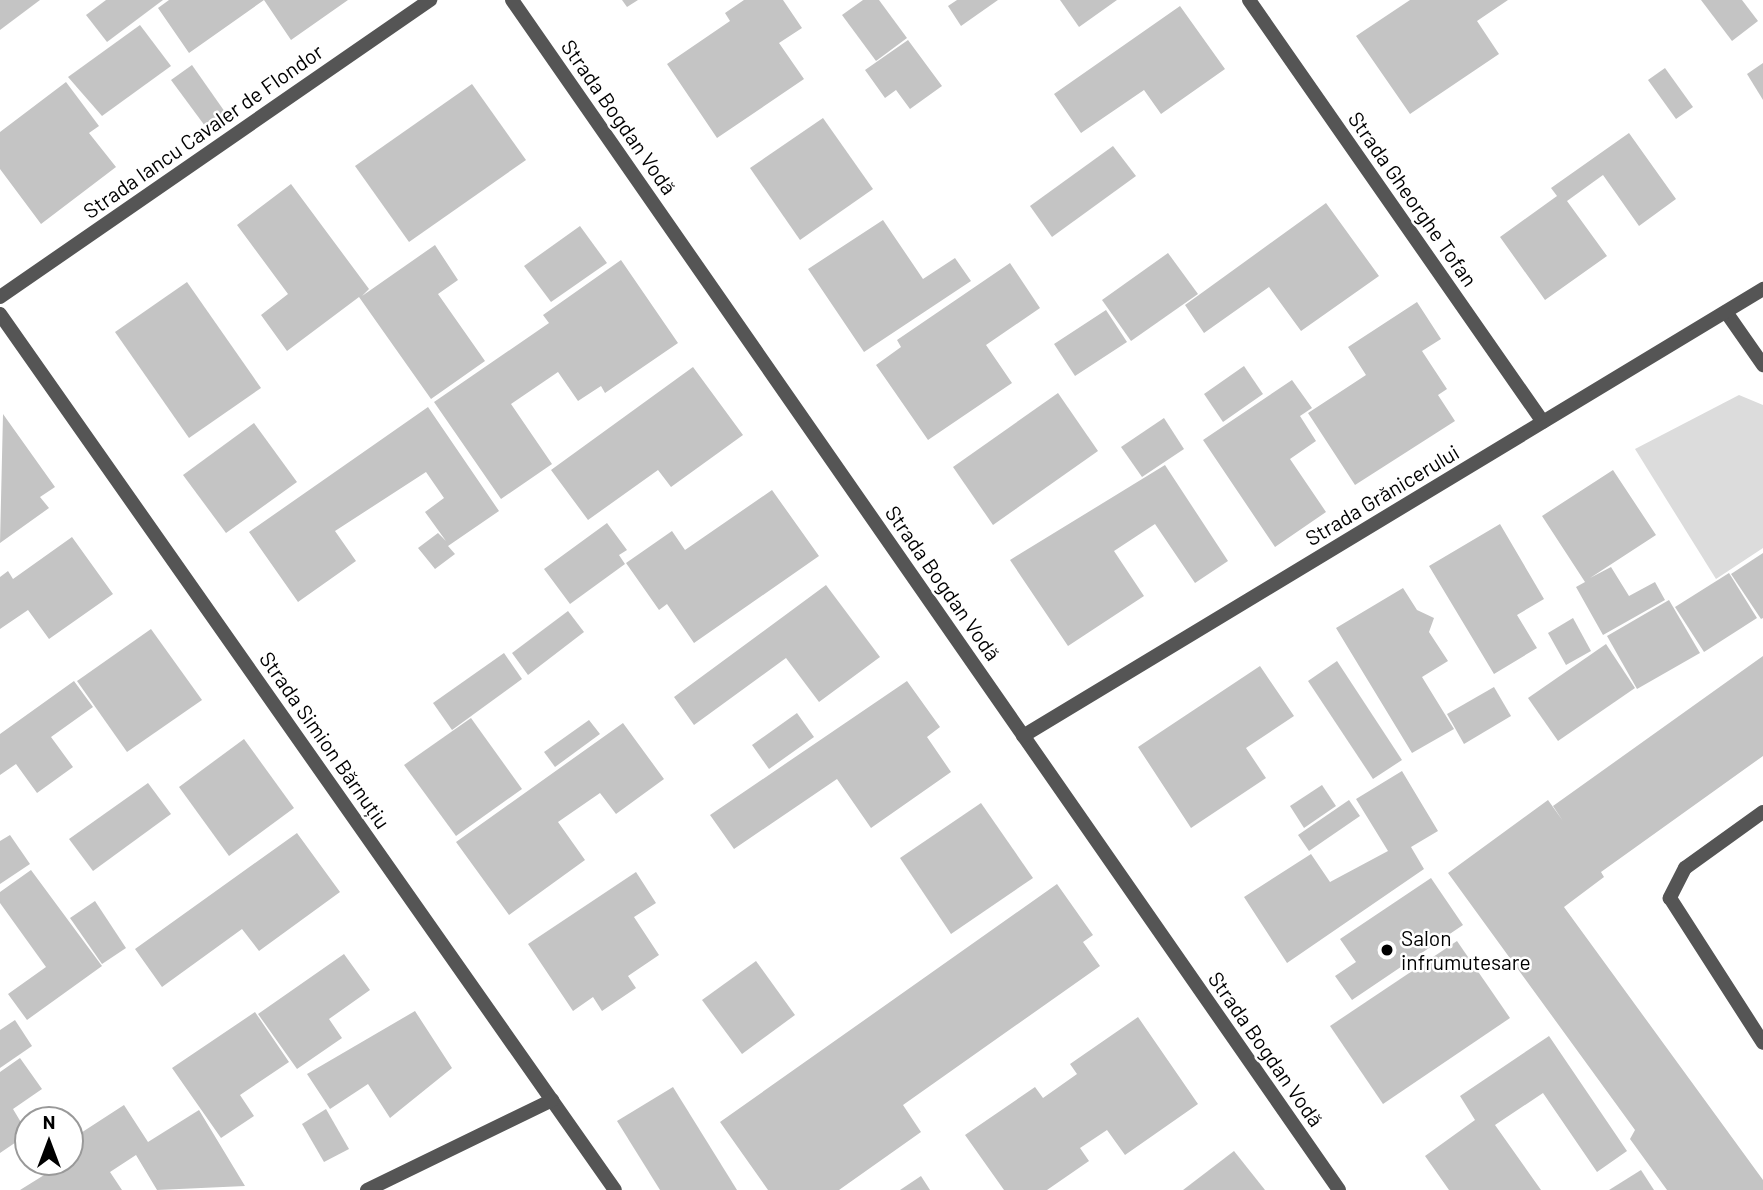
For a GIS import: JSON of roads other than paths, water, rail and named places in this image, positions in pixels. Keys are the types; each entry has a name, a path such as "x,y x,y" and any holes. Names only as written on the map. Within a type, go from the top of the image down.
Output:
{"street":[{"name":"Strada Iancu Cavaler de Flondor","path":"0,297 430,0"},
{"name":"Strada Bogdan Vodă","path":"512,0 1339,1190"},
{"name":"Strada Gheorghe Tofan","path":"1249,0 1543,422"},
{"name":"Strada Grănicerului","path":"1023,736 1763,289"},
{"path":"1726,312 1763,365"},
{"name":"Strada Simion Bărnuțiu","path":"0,314 615,1190"},
{"path":"1763,812 1685,868 1671,898 1763,1042"},
{"path":"368,1190 552,1100"}],"place":[{"name":"Salon infrumutesare","path":"1387,950"}]}
